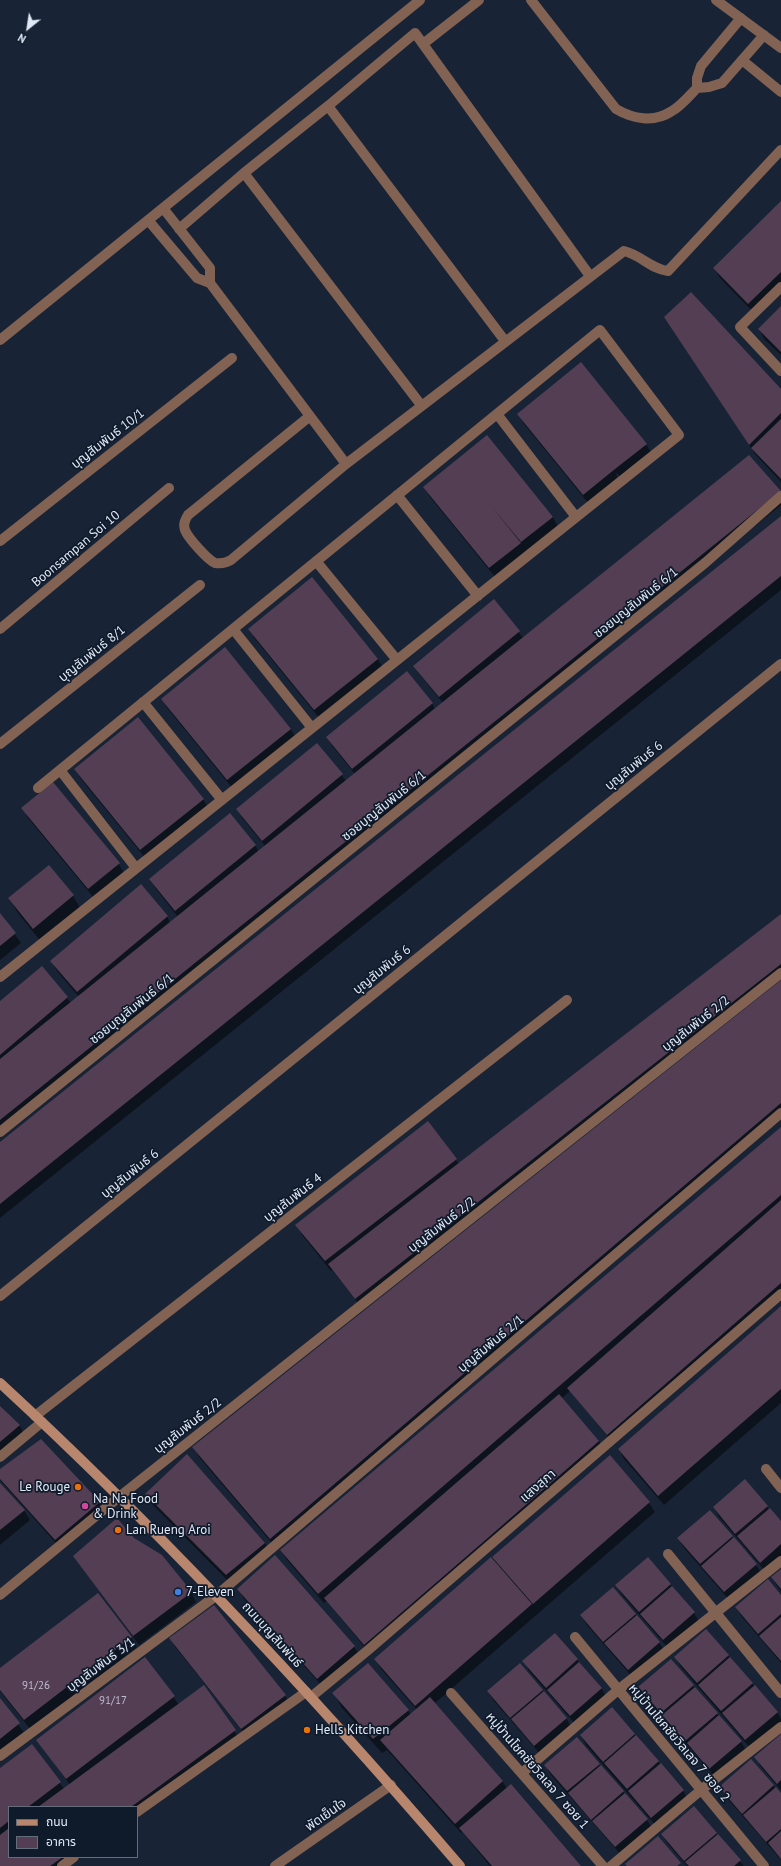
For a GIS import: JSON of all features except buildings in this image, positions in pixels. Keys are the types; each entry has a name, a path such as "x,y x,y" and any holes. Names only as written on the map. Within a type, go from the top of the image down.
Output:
{"street":[{"path":"0,340 420,0"},
{"path":"423,44 479,0"},
{"path":"531,0 616,109 639,118 664,115 672,111 697,88 701,66 741,18"},
{"path":"716,0 781,48"},
{"path":"179,229 244,173 328,106 415,33 590,276"},
{"path":"697,88 709,88 722,83 764,35"},
{"path":"742,60 781,92"},
{"path":"328,106 505,341"},
{"path":"310,416 188,515 184,522 185,530 210,560 216,563 224,563 231,560 346,464 421,405 624,251 635,254 658,270 668,271 781,150"},
{"path":"244,173 421,405"},
{"path":"163,208 210,268 210,283"},
{"path":"148,220 197,278 210,283 346,464"},
{"path":"781,287 740,327 781,371"},
{"path":"0,977 679,435 600,330 38,788"},
{"name":"บุญสัมพันธ์ 10/1","path":"0,541 232,358"},
{"path":"497,414 576,517"},
{"name":"Boonsampan Soi 10","path":"0,629 169,488"},
{"path":"397,495 478,596"},
{"name":"ซอยบุญสัมพันธ์ 6/1","path":"0,1132 699,568 781,496"},
{"path":"316,561 397,660"},
{"name":"บุญสัมพันธ์ 8/1","path":"0,744 200,585"},
{"path":"233,629 312,728"},
{"name":"บุญสัมพันธ์ 6","path":"0,1296 781,664"},
{"path":"144,702 222,800"},
{"path":"60,770 136,868"},
{"name":"บุญสัมพันธ์ 2/2","path":"0,1594 119,1497 781,973"},
{"name":"บุญสัมพันธ์ 4","path":"0,1457 39,1419 567,1000"},
{"name":"บุญสัมพันธ์ 2/1","path":"217,1595 781,1114"},
{"name":"แสงสุภา","path":"138,1811 308,1694 367,1651 781,1294"},
{"name":"ถนนบุญสัมพันธ์","path":"0,1383 119,1497 217,1595 391,1785 460,1866"},
{"path":"766,1469 781,1488"},
{"path":"668,1554 781,1693"},
{"path":"522,1773 618,1690 781,1561"},
{"name":"บุญสัมพันธ์ 3/1","path":"0,1756 217,1595"},
{"name":"หมู่บ้านโชคชัยวิลเลจ 7 ซอย 2","path":"575,1637 764,1866"},
{"name":"หมู่บ้านโชคชัยวิลเลจ 7 ซอย 1","path":"451,1693 603,1866"},
{"path":"611,1866 701,1790 781,1727"},
{"name":"พัดเย็นใจ","path":"275,1866 391,1785"},
{"path":"62,1866 73,1858"}],"place":[{"name":"Le Rouge","path":"78,1487"},
{"name":"Na Na Food & Drink","path":"85,1506"},
{"name":"Lan Rueng Aroi","path":"118,1530"},
{"name":"7-Eleven","path":"178,1592"},
{"name":"Hells Kitchen","path":"307,1730"}]}
